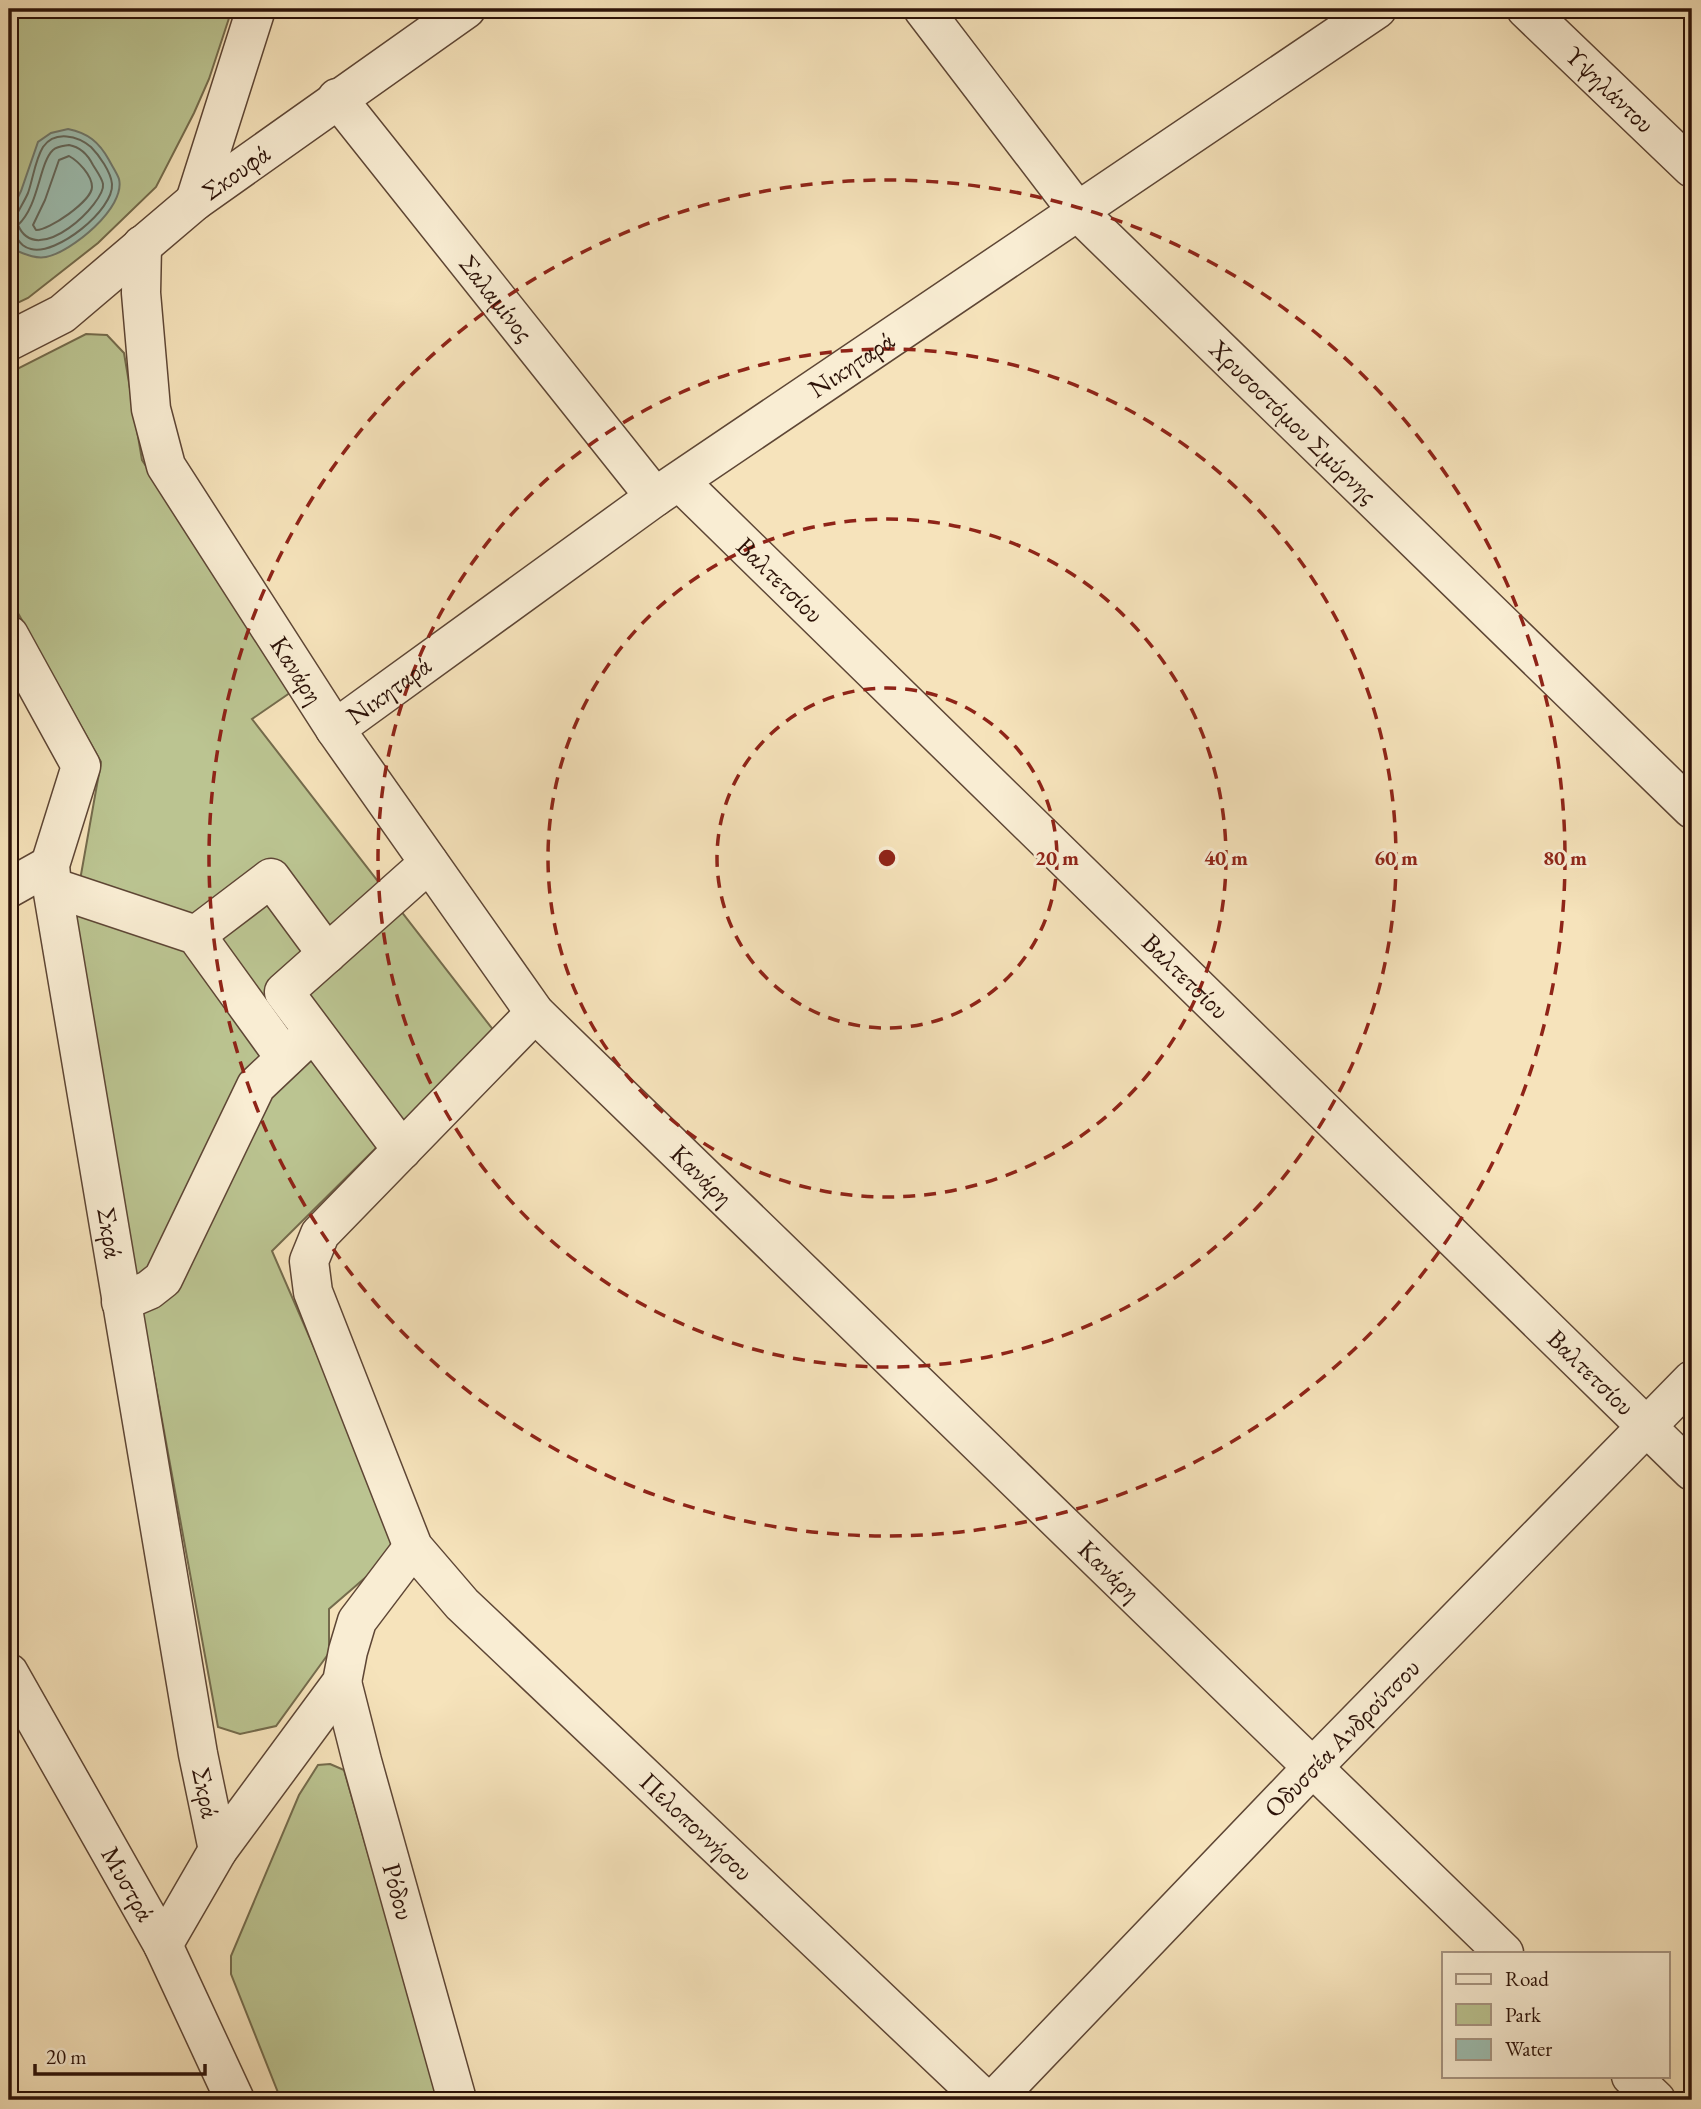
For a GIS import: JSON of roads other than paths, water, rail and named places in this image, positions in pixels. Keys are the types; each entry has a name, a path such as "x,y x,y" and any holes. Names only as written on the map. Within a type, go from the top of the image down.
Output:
{"street":[{"path":"195,201 256,9"},
{"name":"Σκουφά","path":"9,341 62,314 195,201 466,9"},
{"name":"Χρυσοστόμου Σμύρνης","path":"923,9 1078,212 1692,809"},
{"name":"Νικηταρά","path":"335,729 667,490 1377,9"},
{"name":"Υψηλάντου","path":"1526,9 1692,168"},
{"name":"Σαλαμίνος","path":"337,98 667,490"},
{"name":"Κανάρη","path":"142,245 141,293 151,409 166,466 335,729 535,1013 1503,1952"},
{"name":"Βαλτετσίου","path":"667,490 1692,1471"},
{"name":"Σκρά","path":"9,635 81,766 51,876 198,1754 218,1850"},
{"path":"402,1150 284,992 429,863"},
{"path":"9,888 51,876 196,935 285,1058"},
{"path":"196,935 271,878 327,954"},
{"name":"Πελοποννήσου","path":"535,1013 320,1234 309,1261 313,1292 413,1548 462,1604 985,2100"},
{"path":"121,1302 149,1290 163,1279 256,1086 313,1032"},
{"name":"Οδυσσέα Ανδρούτσου","path":"995,2100 1312,1768 1692,1380"},
{"path":"163,1945 218,1850 342,1682 357,1621 413,1548"},
{"name":"Μυστρά","path":"9,1673 163,1945 235,2100"},
{"name":"Ρόδου","path":"342,1682 457,2100"},
{"path":"1633,2078 1656,2100"}],"water":[{"path":"68,129 87,136 101,148 119,179 119,190 106,215 82,238 46,257 30,256 15,250 9,235 9,215 21,191 38,142 51,133"}]}
